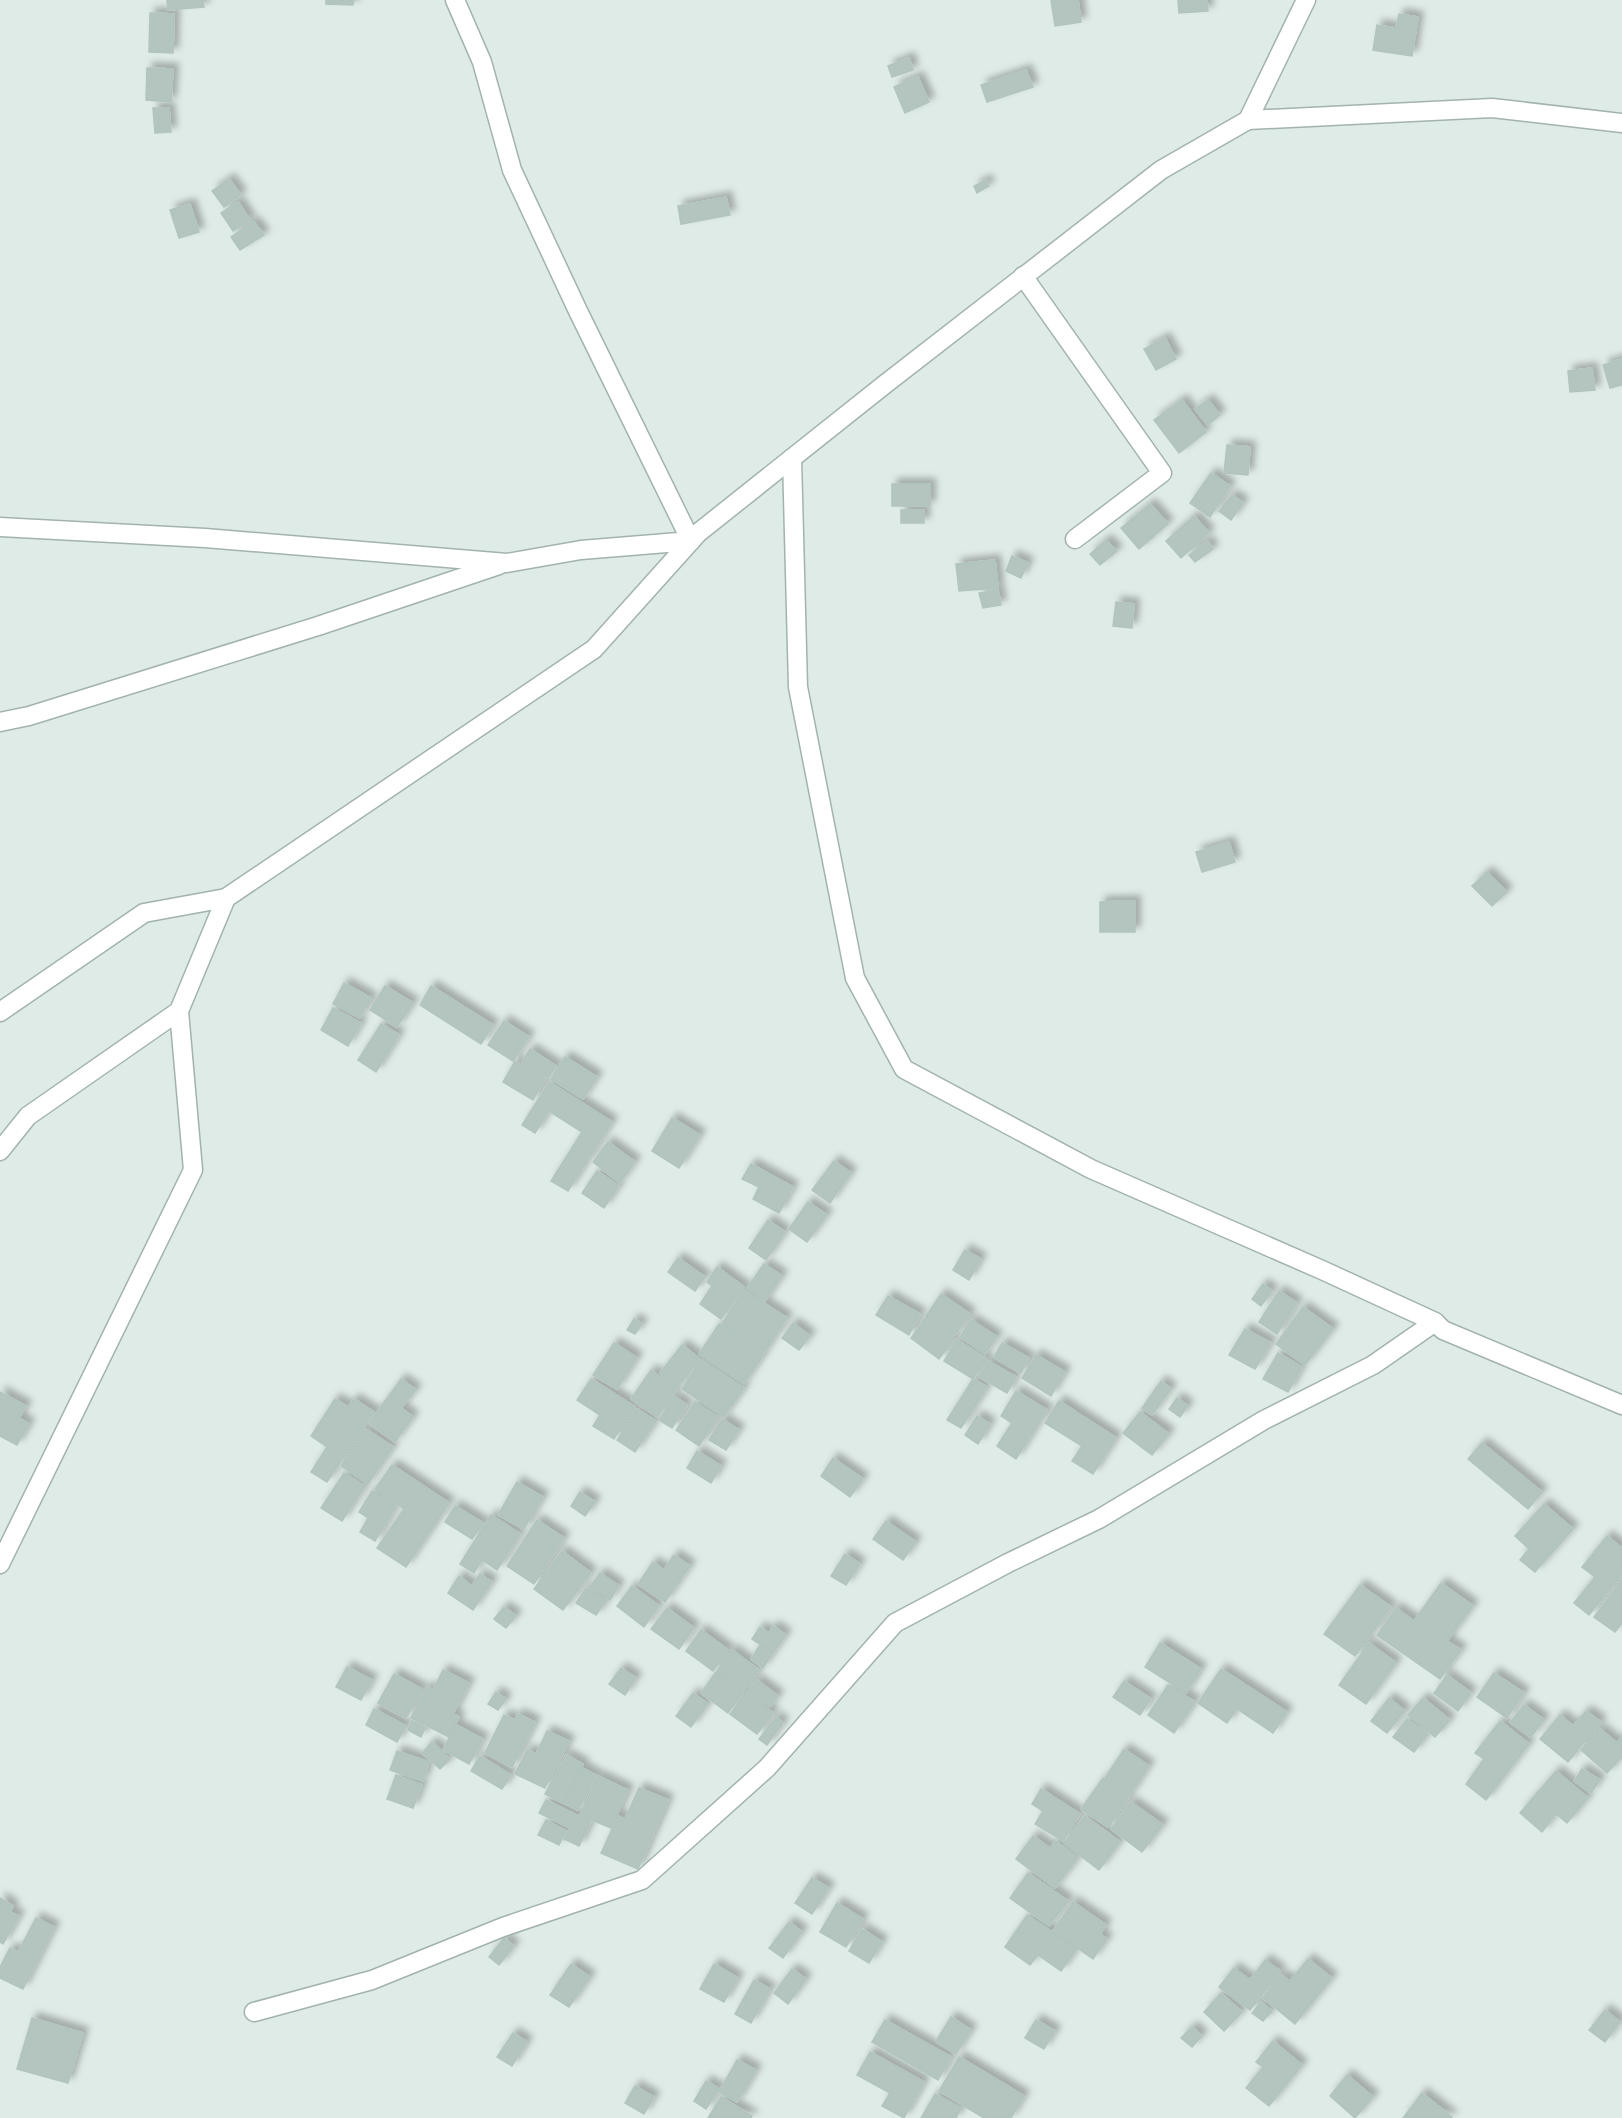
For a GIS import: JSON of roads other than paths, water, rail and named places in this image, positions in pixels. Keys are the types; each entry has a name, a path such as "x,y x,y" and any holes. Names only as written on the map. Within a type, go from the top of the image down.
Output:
{"street":[{"path":"455,0 482,62 512,170 578,311 691,541"},
{"path":"1248,120 1306,0"},
{"path":"0,1012 144,913 226,898 594,649 698,533 1161,170 1248,120 1492,108 1622,123"},
{"path":"1023,276 1162,473 1075,539"},
{"path":"792,458 798,687 855,978 904,1069 1091,1169 1322,1270 1434,1322 1443,1330 1622,1405"},
{"path":"0,527 205,538 507,562"},
{"path":"0,722 29,716 318,626 507,562 581,550 691,541"},
{"path":"0,1564 193,1170 179,1011 226,898"},
{"path":"0,1151 28,1116 179,1011"},
{"path":"254,2012 372,1980 503,1927 642,1880 767,1767 894,1623 1099,1518 1264,1420 1373,1365 1434,1322"}]}
